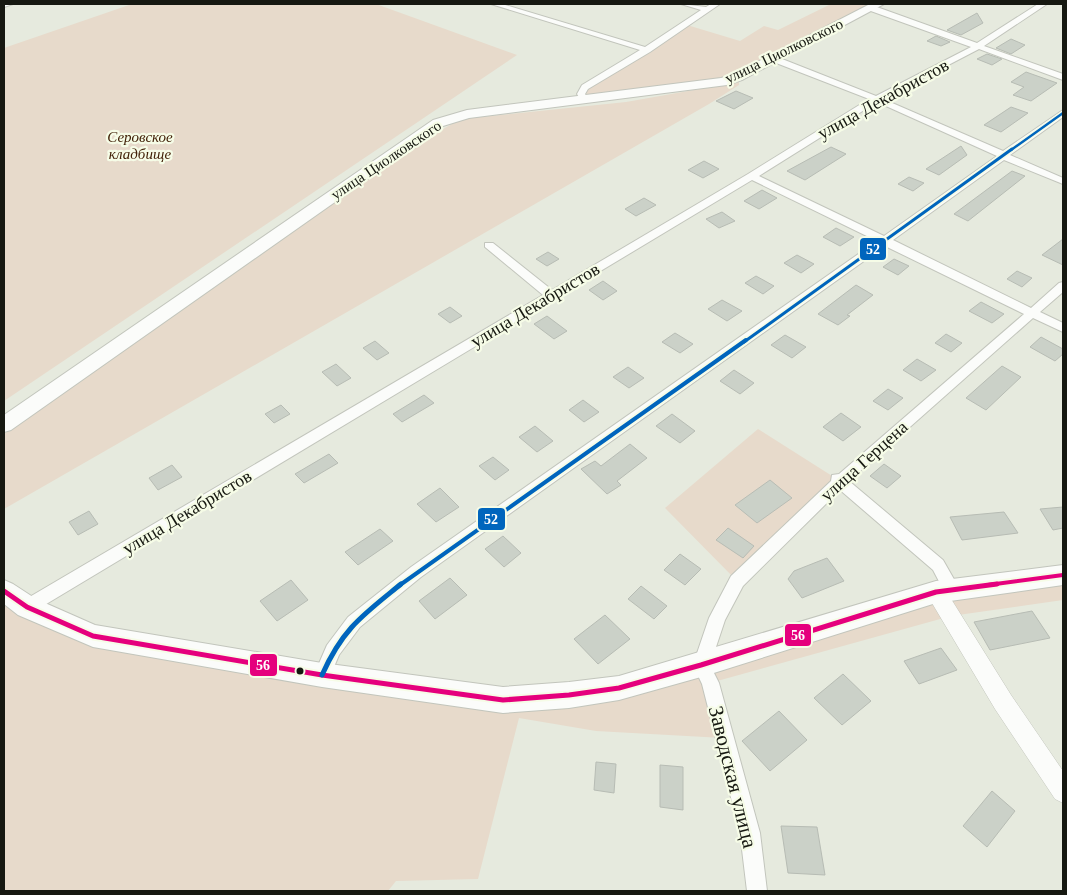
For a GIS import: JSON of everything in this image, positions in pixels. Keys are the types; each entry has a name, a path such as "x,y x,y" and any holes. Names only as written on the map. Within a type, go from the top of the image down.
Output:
{"main road":[{"name":"улица Циолковского","path":"4,425 438,123 467,114 723,82 774,59 874,6"},
{"path":"4,591 27,607 93,636 322,675 503,700 569,695 619,688 701,665 944,590 1063,575"}],"street":[{"path":"4,5 9,4"},
{"path":"495,4 647,50"},
{"path":"685,4 708,10"},
{"path":"584,100 581,94 585,87 647,50 716,4"},
{"name":"улица Декабристов","path":"27,607 752,176 876,99 978,46 1043,4"},
{"path":"874,6 1063,77"},
{"path":"774,59 876,99 1006,155 1031,170 1063,181"},
{"path":"322,675 334,650 354,622 416,572 886,241 1063,113"},
{"path":"752,176 1063,328"},
{"path":"489,245 551,296"},
{"name":"улица Герцена","path":"701,665 717,618 736,581 838,480 1063,286"},
{"path":"838,480 856,498 916,544 938,565 944,590 1003,702 1063,791"},
{"name":"Заводская улица","path":"701,665 710,683 722,738 750,833 757,891"}],"green space":[{"name":"Серовское кладбище","path":"132,4 376,4 517,55 4,401 4,48"},
{"path":"831,4 878,4 738,77 585,100 585,87 687,25 740,41 764,26 778,30"},
{"path":"739,82 739,85 709,104 4,509 4,434 425,139 461,119 626,102"},
{"path":"758,429 840,481 737,581 665,508"},
{"path":"1063,575 1063,600 951,616 710,683 723,738 596,731 519,718 478,879 396,881 388,891 4,891 4,591 27,607 93,636 322,675 569,695 951,588"}],"building":[{"path":"977,13 983,23 961,35 947,30"},
{"path":"936,36 950,42 941,46 927,41"},
{"path":"1011,39 1025,45 1011,54 996,48"},
{"path":"987,54 1002,59 992,65 977,59"},
{"path":"1026,72 1057,83 1031,101 1013,95 1024,87 1011,82"},
{"path":"736,91 753,98 734,109 716,101"},
{"path":"1011,107 1028,113 1001,132 984,125"},
{"path":"961,146 967,155 939,175 926,169"},
{"path":"831,147 846,154 805,180 787,171"},
{"path":"704,161 719,169 703,178 688,170"},
{"path":"1012,171 1025,176 968,221 954,214"},
{"path":"909,177 924,183 913,191 898,184"},
{"path":"762,190 777,198 759,209 744,201"},
{"path":"644,198 656,205 636,216 625,209"},
{"path":"722,212 735,221 719,228 706,219"},
{"path":"836,228 854,237 840,246 823,237"},
{"path":"1063,239 1063,265 1042,255"},
{"path":"548,252 559,259 547,266 536,259"},
{"path":"797,255 814,264 801,273 784,263"},
{"path":"894,259 909,266 898,275 883,267"},
{"path":"1017,271 1032,278 1022,287 1007,279"},
{"path":"756,276 774,286 763,294 745,283"},
{"path":"603,281 617,291 603,300 589,290"},
{"path":"856,285 873,295 847,315 850,316 838,325 818,314"},
{"path":"722,300 742,311 727,321 708,309"},
{"path":"981,302 1004,314 992,323 969,311"},
{"path":"450,307 462,316 450,323 438,314"},
{"path":"547,316 567,331 554,339 534,324"},
{"path":"675,333 693,344 680,353 662,342"},
{"path":"946,334 962,343 951,352 935,343"},
{"path":"785,335 806,347 792,358 771,345"},
{"path":"1041,337 1063,349 1063,354 1055,361 1030,347"},
{"path":"375,341 389,353 377,360 363,348"},
{"path":"917,359 936,370 921,381 903,370"},
{"path":"336,364 351,378 337,386 322,372"},
{"path":"1002,366 1021,377 986,410 966,398"},
{"path":"628,367 644,378 629,388 613,377"},
{"path":"734,370 754,383 740,394 720,381"},
{"path":"888,389 903,398 888,410 873,401"},
{"path":"424,395 434,403 402,422 393,414"},
{"path":"583,400 599,412 584,422 569,410"},
{"path":"281,405 290,414 274,423 265,414"},
{"path":"841,413 861,427 843,441 823,427"},
{"path":"672,414 695,431 680,443 656,426"},
{"path":"535,426 553,441 537,452 519,437"},
{"path":"630,444 647,458 617,481 621,485 607,494 581,469 595,461 601,466"},
{"path":"329,454 338,463 304,483 295,474"},
{"path":"493,457 509,470 495,480 479,466"},
{"path":"884,464 901,476 887,488 870,476"},
{"path":"172,465 182,477 158,490 149,478"},
{"path":"770,480 792,498 757,523 735,505"},
{"path":"440,488 459,507 436,522 417,504"},
{"path":"1063,507 1063,528 1053,530 1040,509"},
{"path":"89,511 98,524 78,535 69,522"},
{"path":"1004,512 1018,533 962,540 950,517"},
{"path":"728,528 754,546 743,558 716,540"},
{"path":"380,529 393,541 358,565 345,552"},
{"path":"503,536 521,553 504,567 485,549"},
{"path":"680,554 701,569 685,585 664,570"},
{"path":"827,558 844,581 802,598 788,579 794,571"},
{"path":"450,578 467,595 435,619 419,601"},
{"path":"291,580 308,600 277,621 260,601"},
{"path":"641,586 667,606 654,619 628,599"},
{"path":"1032,611 1050,638 990,650 974,622"},
{"path":"605,615 630,639 598,664 574,639"},
{"path":"941,648 957,670 919,684 904,661"},
{"path":"843,674 871,701 842,725 814,698"},
{"path":"779,711 807,740 770,771 742,741"},
{"path":"596,762 616,764 614,793 594,790"},
{"path":"660,765 683,767 683,810 660,807"},
{"path":"992,791 1015,811 987,847 963,826"},
{"path":"781,826 817,827 825,875 788,873"}],"transit line":[{"name":"52","path":"322,675 333,650 354,622 416,572 686,383 1063,113"},
{"name":"56","path":"4,591 27,607 93,636 322,675 503,700 569,695 619,688 701,665 936,592 1063,575"}]}
